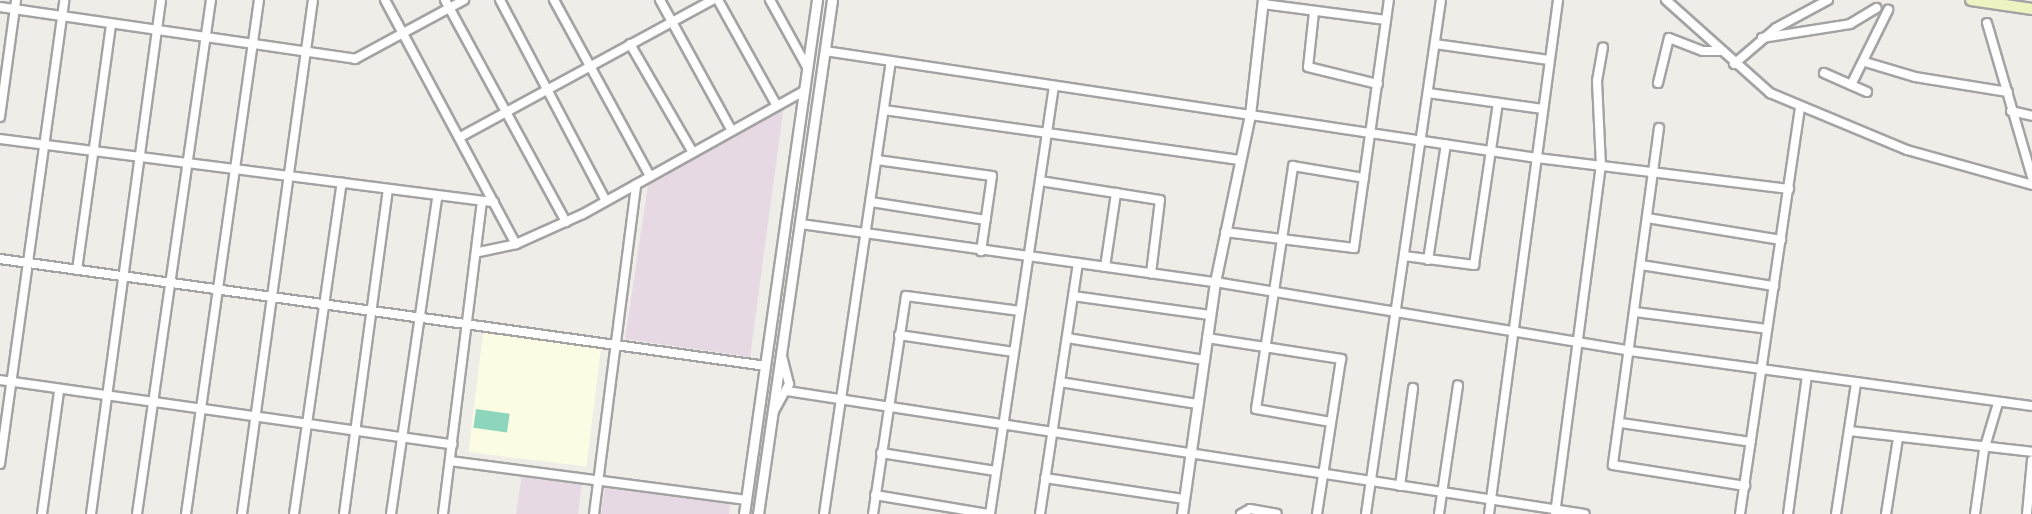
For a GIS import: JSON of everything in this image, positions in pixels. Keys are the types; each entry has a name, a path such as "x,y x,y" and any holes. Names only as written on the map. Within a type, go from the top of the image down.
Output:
{"main road":[{"path":"1971,0 2032,9"}],"street":[{"path":"0,117 16,0"},
{"path":"0,464 64,0"},
{"path":"91,514 121,277 141,154 161,0"},
{"path":"136,514 211,0"},
{"path":"186,514 233,167 259,0"},
{"path":"242,514 313,0"},
{"path":"385,0 462,136 516,244"},
{"path":"445,0 566,222"},
{"path":"0,7 355,59 464,0"},
{"path":"500,0 606,201"},
{"path":"554,0 650,176"},
{"path":"660,0 732,129"},
{"path":"462,136 712,0"},
{"path":"718,0 776,104"},
{"path":"770,0 807,67"},
{"path":"744,514 817,0"},
{"path":"758,514 832,0"},
{"path":"1225,232 1354,248 1389,0"},
{"path":"1366,514 1441,0"},
{"path":"1490,514 1558,0"},
{"path":"1666,0 1734,64 1770,93 1907,150 2032,185"},
{"path":"1734,64 1762,38 1828,0"},
{"path":"1182,514 1215,282 1250,115 1263,2 1314,12 1386,20"},
{"path":"1762,38 1850,24 1877,8"},
{"path":"1851,85 1865,62 1888,10"},
{"path":"1314,12 1308,67 1378,84"},
{"path":"1987,23 2032,177"},
{"path":"77,270 111,24"},
{"path":"1658,83 1669,38 1702,51 1720,51"},
{"path":"1435,44 1549,60"},
{"path":"630,45 692,151"},
{"path":"1555,512 1601,166 1597,81 1603,48"},
{"path":"825,51 1537,158 1789,189"},
{"path":"824,514 891,62"},
{"path":"1865,62 1915,77 2008,92"},
{"path":"1824,73 1867,92"},
{"path":"875,495 990,514 1054,86"},
{"path":"479,252 516,244 566,222 804,90"},
{"path":"1428,93 1543,109"},
{"path":"1404,256 1474,265 1498,103"},
{"path":"1740,514 1800,107"},
{"path":"884,110 1047,135 1239,160"},
{"path":"2011,111 2032,116"},
{"path":"1659,128 1614,466 1744,486"},
{"path":"0,139 188,160 437,198 494,202"},
{"path":"1428,260 1446,144"},
{"path":"877,160 992,176 981,251"},
{"path":"1331,422 1258,411 1293,166 1364,178"},
{"path":"1040,181 1161,200 1151,273"},
{"path":"294,514 342,182"},
{"path":"594,514 636,185"},
{"path":"344,514 388,189"},
{"path":"1105,267 1116,193"},
{"path":"391,514 437,198"},
{"path":"443,514 479,252 482,202"},
{"path":"871,202 986,220"},
{"path":"1647,218 1781,240"},
{"path":"801,224 1215,282 1630,351 2032,406"},
{"path":"0,259 765,366"},
{"path":"1040,514 1078,263"},
{"path":"1641,265 1774,286"},
{"path":"873,514 907,295 1020,311"},
{"path":"1073,296 1210,315"},
{"path":"1635,312 1767,329"},
{"path":"899,335 1014,352"},
{"path":"1066,338 1204,360"},
{"path":"1207,338 1340,357 1317,514"},
{"path":"774,411 787,391 790,376 782,356"},
{"path":"1788,514 1807,376"},
{"path":"0,380 106,398 452,444"},
{"path":"1060,382 1197,404"},
{"path":"1836,514 1856,383"},
{"path":"1439,514 1458,386"},
{"path":"1401,486 1413,388"},
{"path":"42,514 59,391"},
{"path":"787,391 1442,492 1555,512 1585,514"},
{"path":"1975,514 1984,450 1998,403"},
{"path":"1621,423 1751,442"},
{"path":"1849,431 1984,450 2032,452"},
{"path":"1886,514 1898,438"},
{"path":"881,453 996,471"},
{"path":"2027,514 2032,460"},
{"path":"450,461 746,500"},
{"path":"1045,478 1184,500"},
{"path":"1241,514 1250,509 1278,514"}],"shaded area":[{"path":"784,105 750,357 625,339 648,185"},
{"path":"483,333 601,348 586,467 468,452"},
{"path":"522,474 582,482 578,514 516,514"},
{"path":"605,486 730,503 729,514 601,514"}],"green space":[{"path":"476,409 510,414 507,433 473,428"}]}
